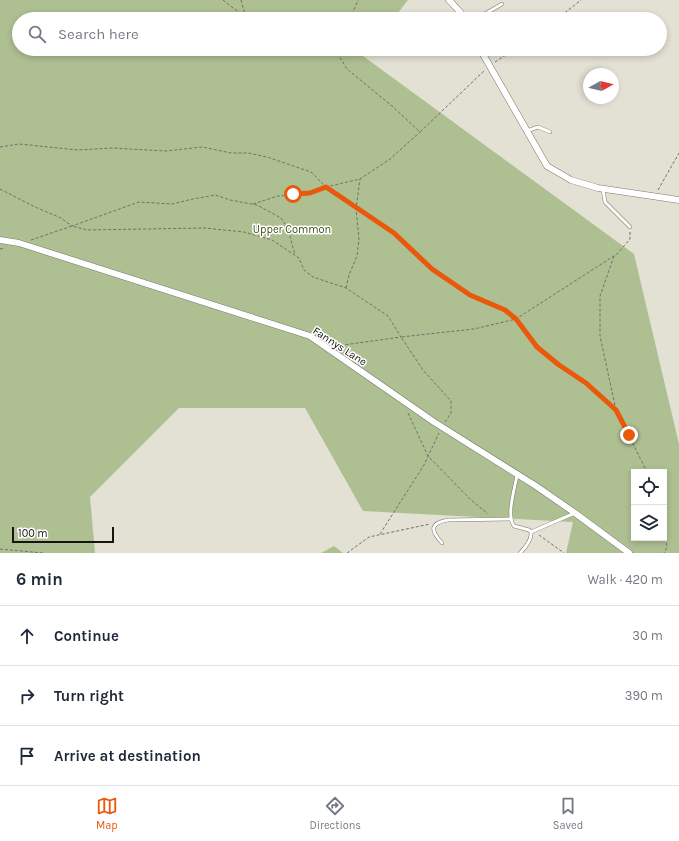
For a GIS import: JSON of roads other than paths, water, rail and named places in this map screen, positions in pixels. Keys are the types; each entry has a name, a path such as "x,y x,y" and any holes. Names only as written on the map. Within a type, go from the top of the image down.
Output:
{"street":[{"path":"449,0 460,12"},
{"path":"484,56 546,166 571,180 603,189 679,200"},
{"name":"Fannys Lane","path":"0,240 19,243 310,336 442,427 576,513 629,553"}],"lane":[{"path":"488,12 502,4"},
{"path":"527,131 538,127 550,132"},
{"path":"603,189 605,202 630,227"},
{"path":"517,475 511,508 511,519 514,526 532,531 576,513"},
{"path":"442,543 434,534 433,529 435,524 448,520 511,519"},
{"path":"520,553 531,539 532,531"}],"park label":[{"name":"Upper Common","path":"292,229"}]}
